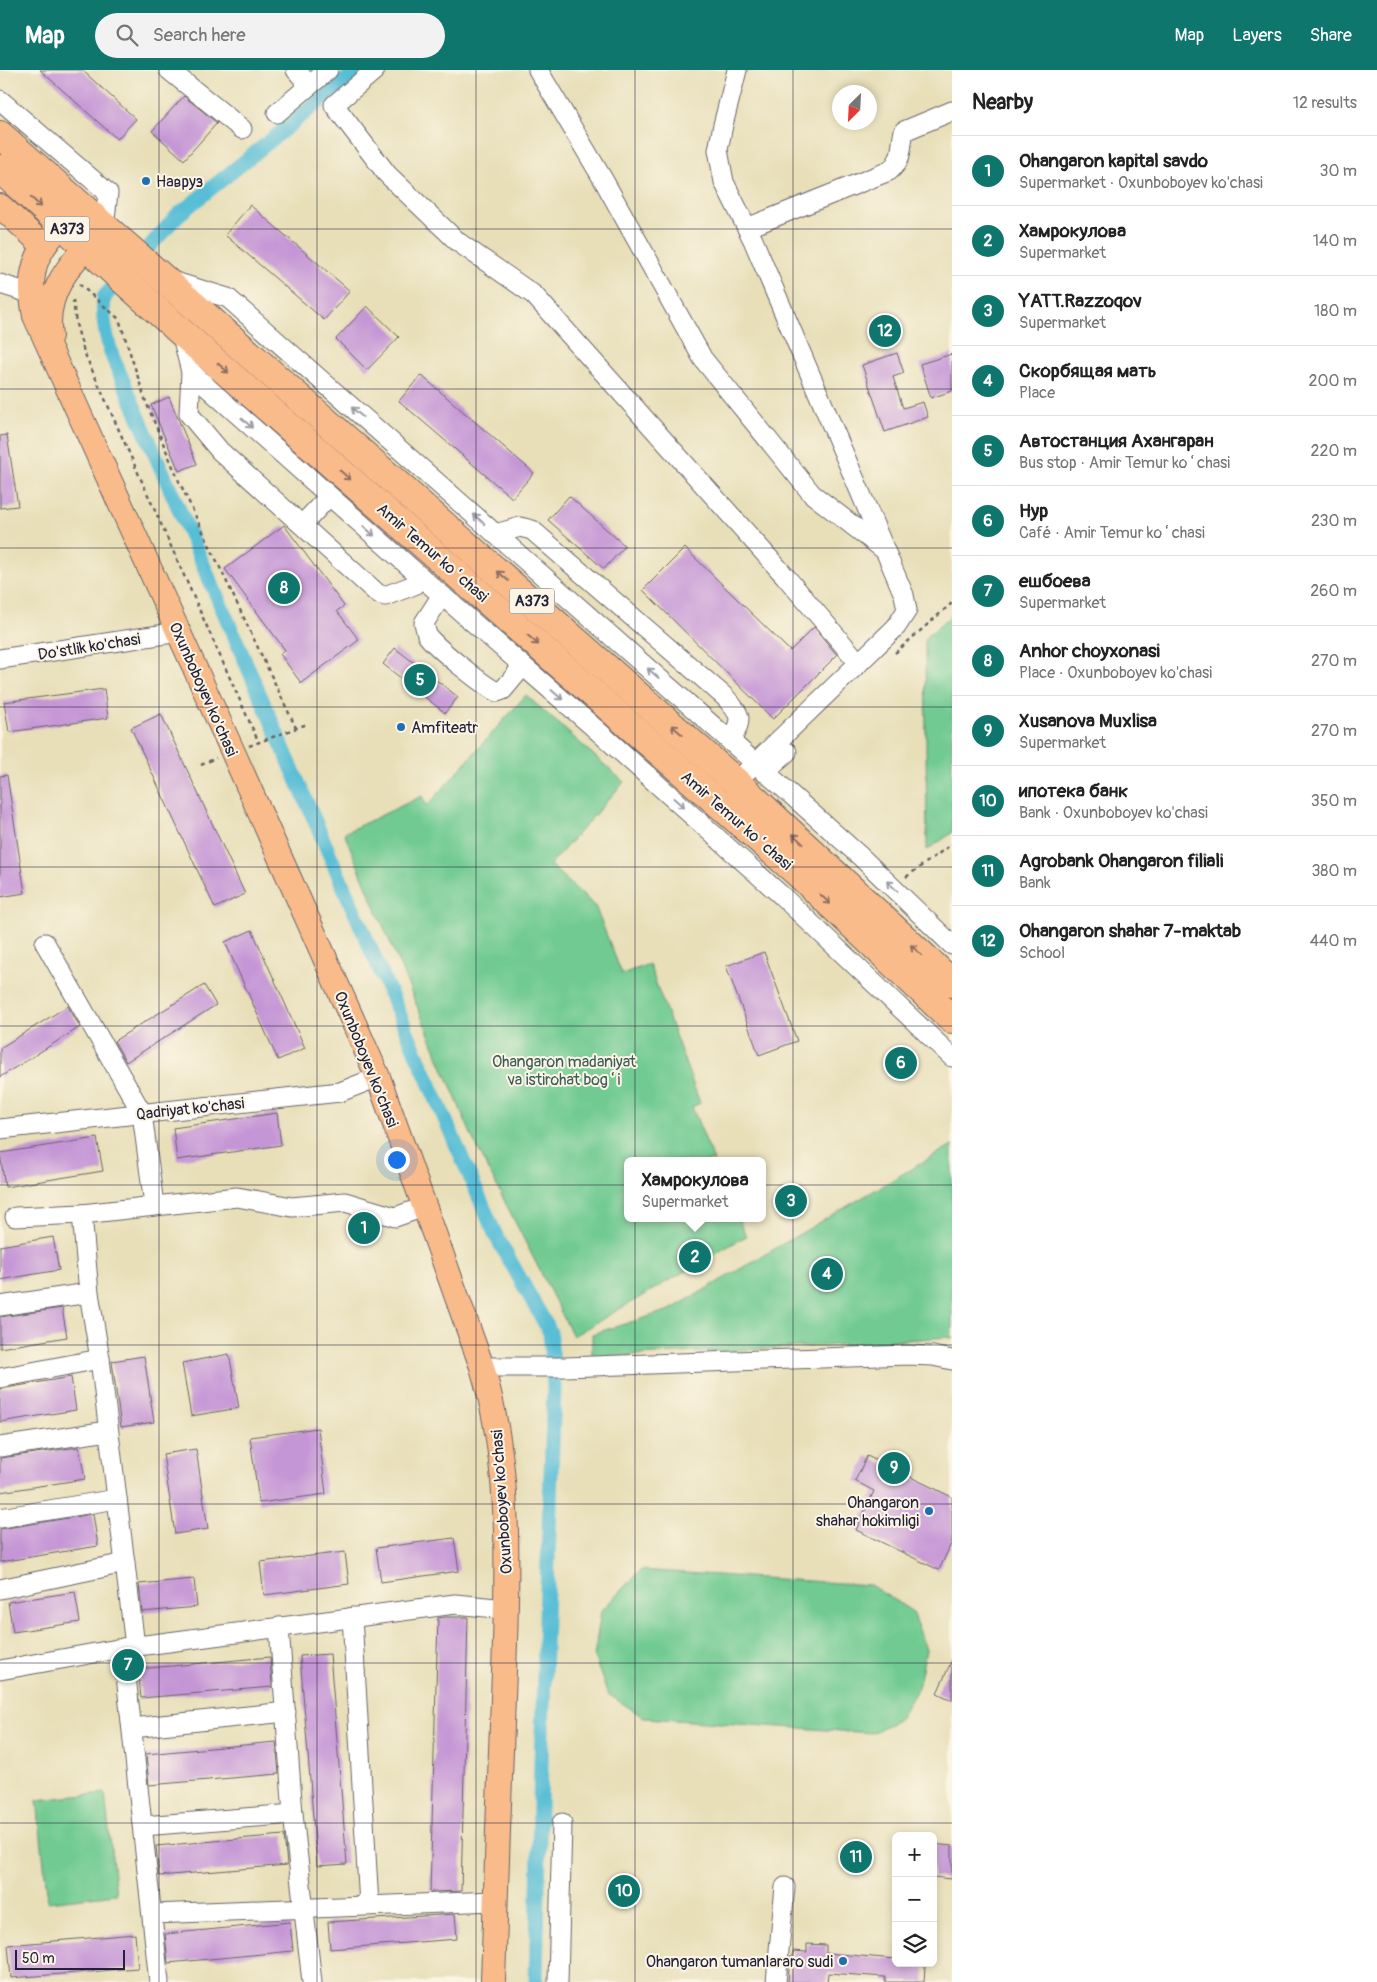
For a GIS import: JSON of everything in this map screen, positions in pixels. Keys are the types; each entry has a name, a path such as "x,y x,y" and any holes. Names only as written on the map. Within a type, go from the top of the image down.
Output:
{"highway":[{"name":"Amir Temur koʻchasi","path":"0,135 71,215 95,237 180,331 800,875 952,1018"},
{"name":"Amir Temur koʻchasi","path":"0,169 71,215"},
{"name":"Amir Temur koʻchasi","path":"95,237 163,278 736,782 952,983"}],"main road":[{"path":"0,206 43,245"},
{"name":"Oxunboboyev ko'chasi","path":"52,295 35,266 43,245 71,215"},
{"name":"Oxunboboyev ko'chasi","path":"95,237 63,275 52,295 49,329 55,360 378,1077 482,1367 491,1398 501,1460 506,1609 493,1982"}],"street":[{"path":"169,70 242,129"},
{"path":"296,70 309,85"},
{"path":"277,113 328,70"},
{"path":"375,70 334,105 387,174 458,242 534,295 778,569 859,664"},
{"path":"538,70 604,181 703,359 812,494 885,551"},
{"path":"738,70 722,125 718,150 724,182 747,228 904,596 907,610 896,628 759,767"},
{"path":"0,100 108,193 95,237"},
{"path":"747,228 889,171 897,165 901,155 904,131 952,111"},
{"path":"163,278 228,298 759,767 893,887 952,945"},
{"path":"0,284 52,295"},
{"path":"180,331 191,372 189,414 220,451 303,524 378,594 385,596 414,584 421,577"},
{"path":"191,372 782,896 952,1057"},
{"path":"303,524 329,496"},
{"path":"459,537 500,538 520,527 532,530 725,697 739,714 740,723 731,742"},
{"path":"442,595 424,623 428,636 453,659 488,688 497,692 503,690 523,666"},
{"name":"Do'stlik ko'chasi","path":"0,659 178,632"},
{"path":"736,782 787,752"},
{"path":"44,943 142,1114 154,1205"},
{"name":"Qadriyat ko'chasi","path":"0,1129 340,1092 378,1077"},
{"path":"15,1217 82,1214 154,1205 237,1198 292,1207 345,1202 395,1218 424,1207"},
{"path":"82,1214 89,1293 100,1360 124,1563 132,1728 159,1982"},
{"path":"0,1306 89,1293"},
{"path":"482,1367 565,1367 908,1355 932,1356 952,1360"},
{"path":"0,1378 100,1360"},
{"path":"0,1447 108,1431"},
{"path":"0,1518 117,1499"},
{"path":"0,1589 124,1563"},
{"path":"0,1670 129,1647 455,1604 506,1609"},
{"path":"352,1617 370,1905"},
{"path":"279,1627 293,1814 312,1982"},
{"path":"132,1728 286,1712"},
{"path":"143,1826 293,1814"},
{"path":"558,1982 562,1823"},
{"path":"776,1982 785,1887"},
{"path":"153,1914 495,1901"}],"path":[{"path":"76,288 79,284 119,319 146,402 178,479 294,729"},
{"path":"52,295 76,324 84,352 259,743"},
{"path":"248,746 306,724"},
{"path":"893,887 952,844"}],"green space":[{"path":"952,615 952,833 927,850 925,638"},
{"name":"Ohangaron madaniyat va istirohat bogʻi","path":"526,695 624,782 550,865 595,906 622,974 649,964 700,1103 692,1107 712,1157 624,1157 624,1222 740,1222 746,1236 573,1336 473,1139 344,833 422,796 427,806"},
{"path":"952,1145 952,1339 949,1337 824,1346 592,1357 592,1334 670,1310"},
{"path":"641,1570 870,1585 913,1612 926,1650 918,1688 899,1719 872,1733 645,1718 608,1694 594,1657 601,1611"},
{"path":"105,1793 116,1894 48,1902 37,1800"}],"building":[{"path":"40,70 82,70 136,119 117,139"},
{"path":"184,96 217,123 184,160 152,131"},
{"path":"250,205 350,291 324,320 225,235"},
{"path":"367,306 399,337 367,370 336,339"},
{"path":"897,353 904,373 893,377 903,408 923,402 928,417 885,432 862,365"},
{"path":"952,354 952,391 931,398 920,364"},
{"path":"421,375 534,473 512,498 399,401"},
{"path":"169,397 197,464 179,471 151,405"},
{"path":"7,435 18,506 0,508 0,436"},
{"path":"569,496 625,546 604,569 548,520"},
{"path":"284,525 344,606 337,611 359,640 301,683 280,654 285,650 225,569"},
{"path":"685,548 790,651 814,627 837,655 773,719 643,590"},
{"path":"395,648 458,697 445,713 383,664"},
{"path":"104,689 108,718 9,732 4,702"},
{"path":"161,714 245,894 215,908 131,728"},
{"path":"7,775 25,893 0,897 0,776"},
{"path":"252,930 305,1048 278,1060 225,942"},
{"path":"764,952 797,1041 759,1055 726,966"},
{"path":"204,985 216,1005 126,1062 114,1041"},
{"path":"68,1006 80,1027 0,1077 0,1048"},
{"path":"277,1113 281,1145 177,1160 173,1128"},
{"path":"97,1138 103,1171 5,1187 0,1153"},
{"path":"53,1237 59,1270 0,1280 0,1246"},
{"path":"62,1308 67,1337 0,1348 0,1317"},
{"path":"229,1354 239,1408 191,1416 182,1363"},
{"path":"144,1356 154,1422 121,1427 112,1361"},
{"path":"71,1377 76,1410 0,1422 0,1389"},
{"path":"318,1428 326,1494 259,1503 250,1437"},
{"path":"79,1447 85,1479 0,1492 0,1458"},
{"path":"196,1449 208,1529 175,1534 163,1454"},
{"name":"Ohangaron shahar hokimligi","path":"867,1456 952,1497 952,1542 939,1570 856,1530 874,1491 855,1481"},
{"path":"93,1514 98,1546 0,1562 0,1529"},
{"path":"454,1538 459,1571 381,1582 376,1548"},
{"path":"345,1552 349,1584 264,1595 260,1562"},
{"path":"194,1579 197,1607 142,1612 139,1584"},
{"path":"75,1592 80,1622 13,1632 8,1602"},
{"path":"468,1617 461,1891 430,1892 438,1618"},
{"path":"330,1654 347,1864 317,1866 300,1656"},
{"path":"270,1657 272,1687 141,1698 138,1669"},
{"path":"952,1660 952,1700 937,1693"},
{"path":"276,1742 279,1774 149,1785 146,1754"},
{"path":"284,1835 287,1865 159,1876 156,1846"},
{"path":"937,1844 952,1846 952,1879 937,1877"},
{"path":"455,1914 457,1939 330,1949 328,1922"},
{"path":"290,1922 293,1951 168,1963 165,1934"},
{"path":"135,1934 138,1968 11,1978 8,1945"},
{"name":"Ohangaron tumanlararo sudi","path":"807,1944 826,1945 826,1953 892,1959 892,1967 925,1967 924,1982 885,1982 885,1977 828,1973 827,1982 788,1982 790,1957 793,1957 793,1951 807,1952"}],"waterway":[{"path":"358,70 178,215 104,297 104,321 113,358 496,1236 550,1332 554,1387 541,1763 536,1982"}],"place":[{"name":"Навруз","path":"146,181"},
{"name":"Ohangaron shahar 7-maktab","path":"885,331"},
{"name":"Anhor choyxonasi","path":"284,588"},
{"name":"Автостанция Ахангаран","path":"420,680"},
{"name":"Amfiteatr","path":"401,727"},
{"name":"Нур","path":"901,1063"},
{"name":"YATT.Razzoqov","path":"791,1201"},
{"name":"Ohangaron kapital savdo","path":"364,1228"},
{"name":"Хамрокулова","path":"695,1257"},
{"name":"Скорбящая мать","path":"827,1274"},
{"name":"Xusanova Muxlisa","path":"894,1468"},
{"name":"Ohangaron shahar hokimligi","path":"929,1511"},
{"name":"ешбоева","path":"128,1665"},
{"name":"Agrobank Ohangaron filiali","path":"856,1857"},
{"name":"ипотека банк","path":"624,1891"},
{"name":"Ohangaron tumanlararo sudi","path":"843,1961"}]}
